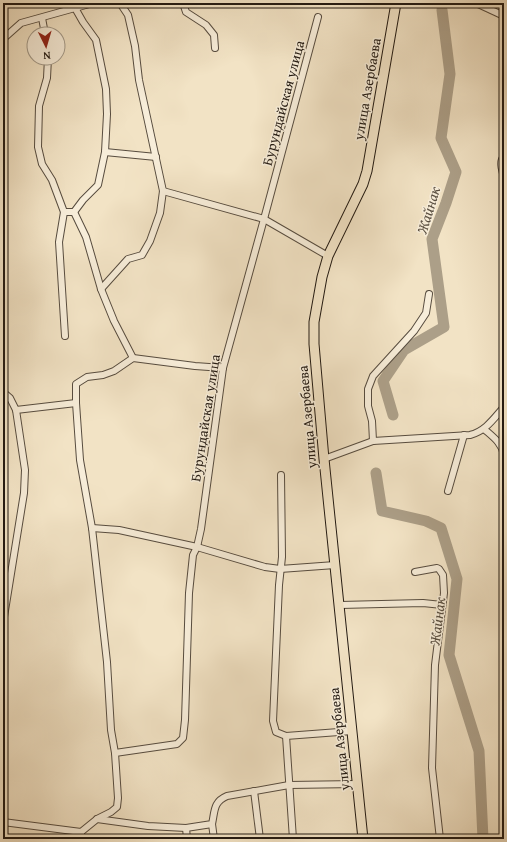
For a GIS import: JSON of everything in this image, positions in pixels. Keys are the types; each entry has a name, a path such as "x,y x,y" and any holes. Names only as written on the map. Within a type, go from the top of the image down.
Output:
{"main road":[{"name":"улица Азербаева","path":"363,839 324,459 314,344 314,322 322,277 328,256 363,184 367,171 396,3"}],"street":[{"path":"3,39 21,23 93,3"},
{"path":"101,289 128,259 142,255 150,241 160,213 163,192 139,80 135,46 128,15 120,3"},
{"path":"182,3 186,12 206,25 214,35 215,48"},
{"path":"476,3 504,16"},
{"path":"74,212 83,200 98,185 105,152 108,114 106,89 96,40 75,8"},
{"name":"Бурундайская улица","path":"115,753 178,744 183,738 185,720 189,593 193,555 197,547 201,528 223,368 318,17"},
{"path":"42,18 44,26"},
{"path":"48,66 47,78 39,106 38,147 42,164 52,180 64,212 59,242 65,336"},
{"path":"105,152 156,157"},
{"path":"504,156 502,158 502,170 504,177"},
{"path":"163,192 264,219 328,256"},
{"path":"64,212 74,212"},
{"path":"74,212 86,237 101,289 114,320 133,358"},
{"path":"373,441 372,421 368,406 368,389 373,376 414,331 426,314 429,294"},
{"path":"3,822 81,836 97,819 111,812 116,807 118,798 115,753 111,730 107,662 92,528 80,460 76,384 87,377 103,375 114,371 133,358 223,368"},
{"path":"3,392 10,398 16,410 25,470 24,493 3,623"},
{"path":"16,410 76,403"},
{"path":"324,459 373,441 477,433 484,429 504,407"},
{"path":"484,429 500,443 504,455"},
{"path":"448,491 464,435"},
{"path":"281,475 282,557 280,569 274,721 276,732 286,736 352,731"},
{"path":"92,528 119,530 197,547 265,567 280,569 335,565"},
{"path":"415,572 437,568 443,575 444,593 434,665 432,768 440,839"},
{"path":"340,605 423,603 442,605"},
{"path":"286,736 293,839"},
{"path":"214,839 212,824 216,804 227,796 289,785 357,784"},
{"path":"254,791 260,839"},
{"path":"97,819 148,826 186,828 212,824"},
{"path":"186,828 187,839"}],"waterway":[{"name":"Жайнак","path":"393,415 383,381 404,350 444,327 432,239 456,172 441,138 450,74 442,10"},
{"name":"Жайнак","path":"376,473 382,511 426,521 441,528 457,579 449,655 479,751 483,839"}]}
